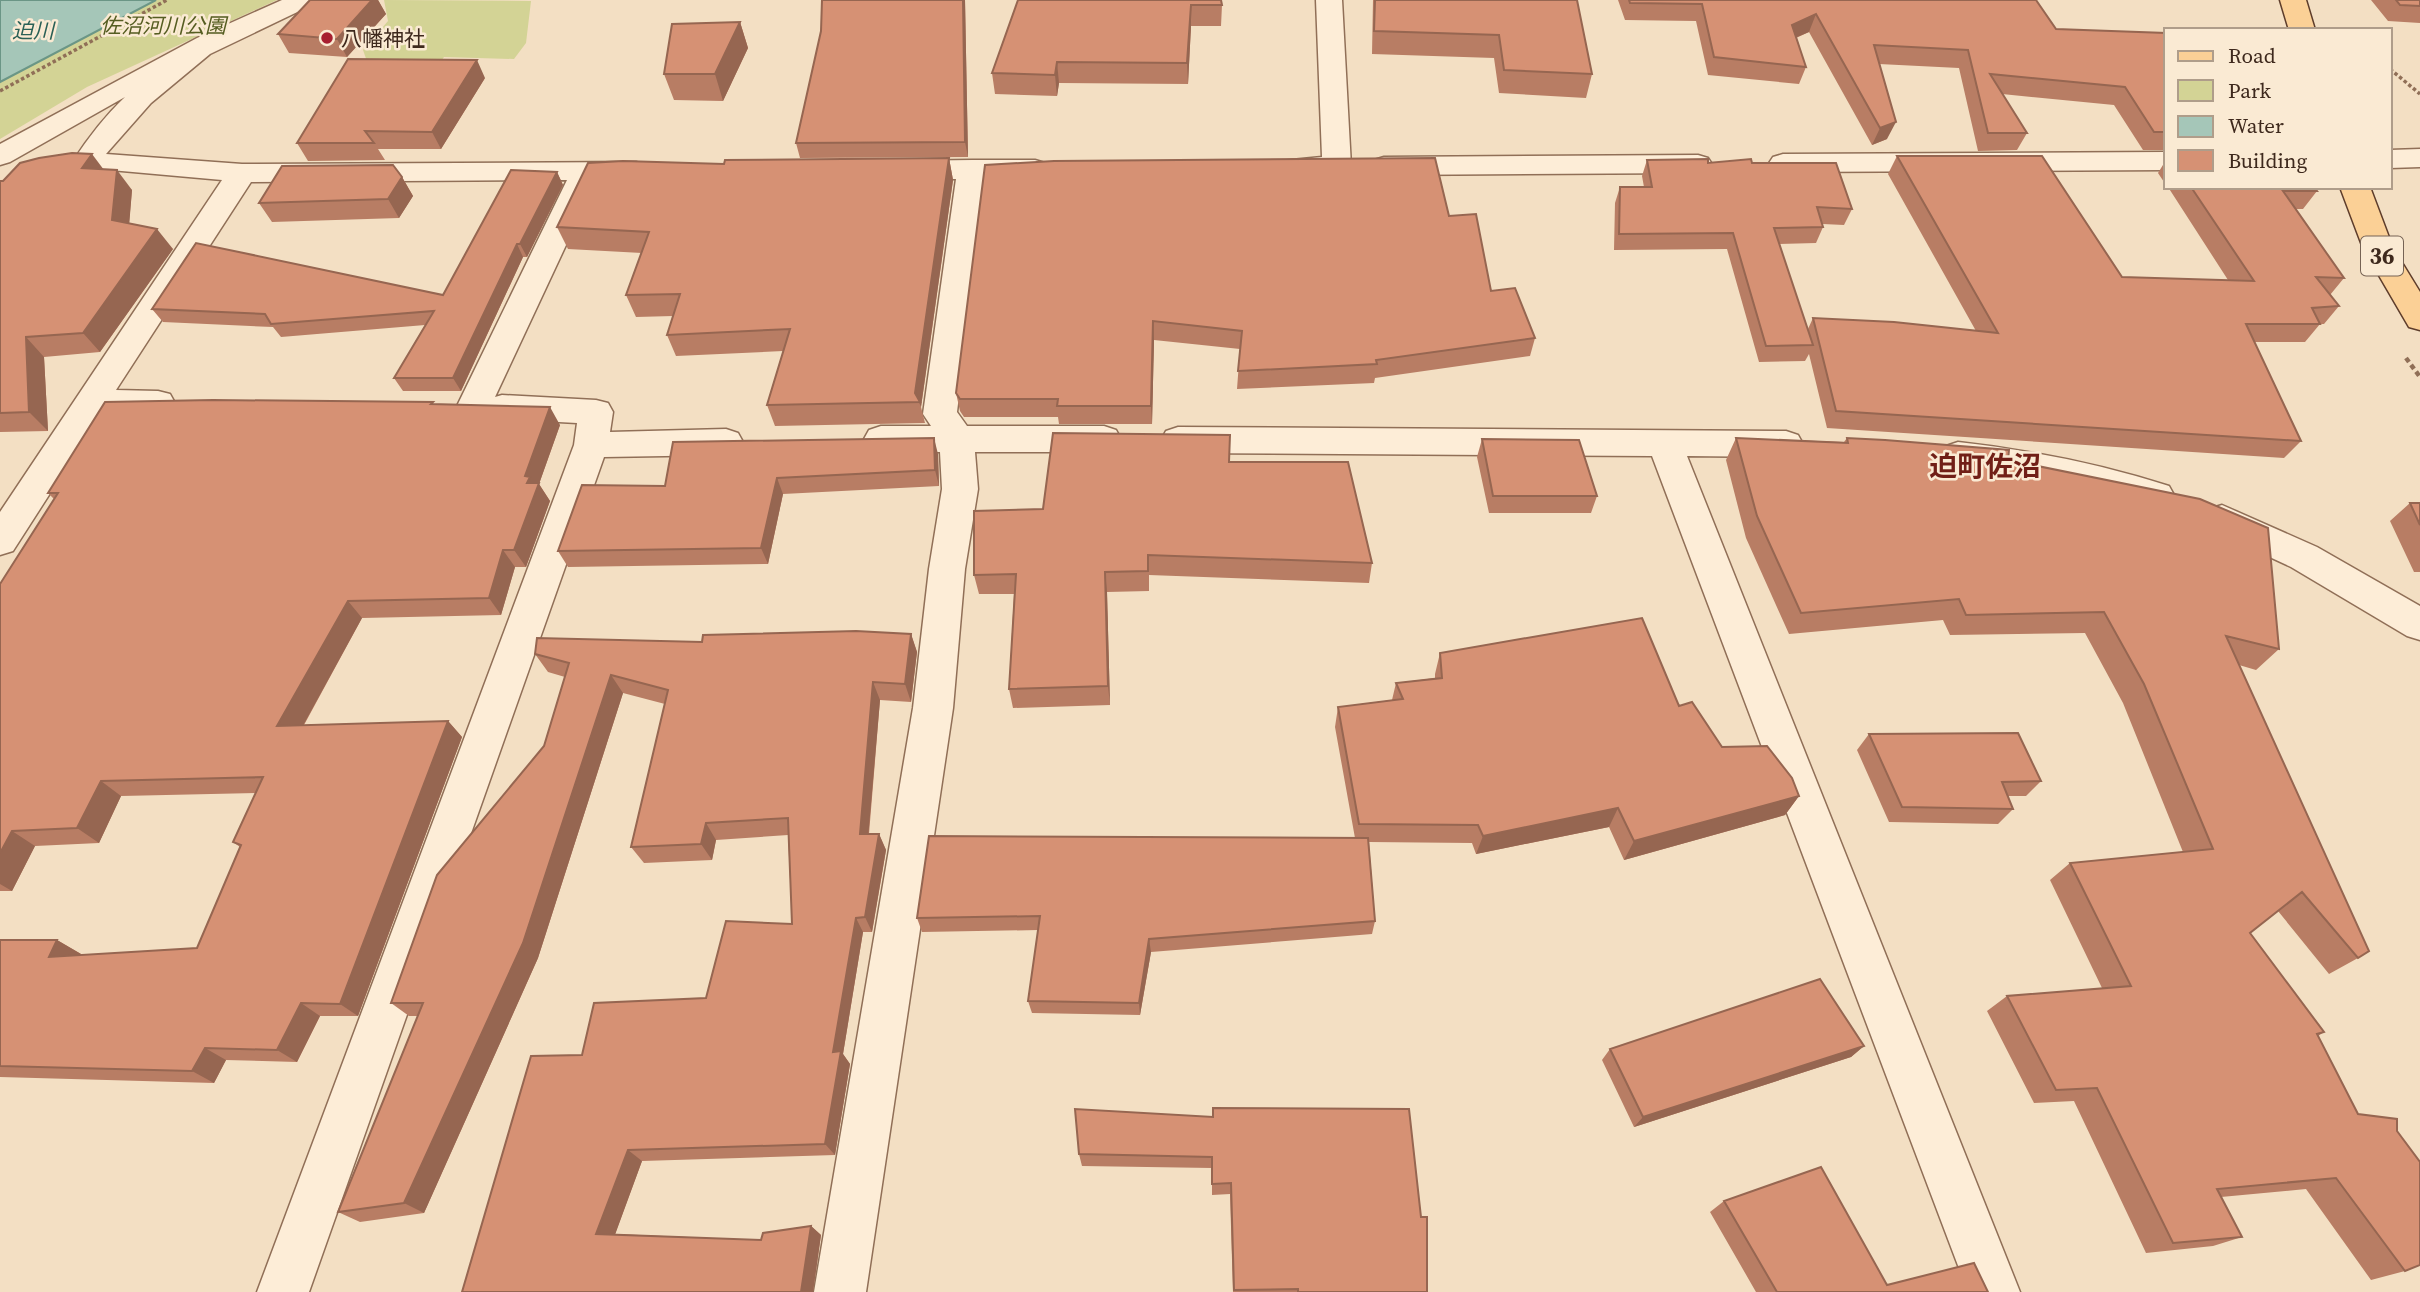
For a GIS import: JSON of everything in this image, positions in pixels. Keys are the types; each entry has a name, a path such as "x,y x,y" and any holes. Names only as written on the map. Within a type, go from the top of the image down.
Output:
{"main road":[{"path":"2293,0 2301,28"},
{"name":"36","path":"2356,189 2378,248 2420,319"}],"street":[{"path":"0,156 78,111 206,44 303,0"},
{"path":"1329,0 1336,166"},
{"path":"206,44 132,103 76,163 242,173 668,171"},
{"path":"2392,159 2420,158"},
{"path":"1269,167 2164,161"},
{"path":"840,1292 933,708 947,569 960,489 957,438 940,414 972,169"},
{"path":"875,170 1066,169"},
{"path":"283,1292 591,444 596,412 461,406 586,172"},
{"path":"0,541 242,173"},
{"path":"90,402 186,403"},
{"path":"849,440 957,438 1820,445"},
{"path":"591,444 754,442"},
{"path":"1665,444 1994,1292"},
{"path":"1924,451 2028,463 2092,476 2179,503 2238,524 2304,556 2420,625"}],"path":[{"path":"0,91 167,0"},
{"path":"2392,71 2420,94"}],"green space":[{"name":"佐沼河川公園","path":"156,0 277,0 87,87 0,139 0,82"},
{"path":"384,0 531,1 526,43 514,59 444,57 431,75 370,70 363,50 388,21"}],"water":[{"name":"迫川","path":"0,0 156,0 0,82"}],"building":[{"path":"310,0 372,0 337,39 278,34"},
{"path":"822,0 963,0 965,142 796,143 821,31"},
{"path":"1018,0 1221,0 1222,5 1191,5 1187,63 1057,62 1055,75 992,73"},
{"path":"1375,0 1577,0 1592,74 1504,70 1499,35 1374,31"},
{"path":"1629,0 2036,0 2056,29 2164,33 2164,132 2154,132 2125,87 1990,74 2027,133 1988,133 1968,50 1874,45 1896,122 1880,128 1816,14 1792,25 1806,67 1714,57 1702,4 1630,3"},
{"path":"2396,0 2420,0 2420,6 2400,5"},
{"path":"740,22 715,74 664,74 672,24"},
{"path":"348,59 477,60 432,132 365,131 374,143 297,143"},
{"path":"72,153 92,154 82,168 117,170 112,220 157,229 83,333 26,337 29,412 0,413 0,181 20,163"},
{"path":"1897,156 2042,156 2122,277 2254,281 2192,189 2316,189 2317,191 2283,191 2344,278 2316,277 2339,306 2312,308 2320,324 2246,324 2301,441 1836,411 1813,318 1894,322 1998,333"},
{"path":"949,158 915,393 920,402 767,405 790,329 667,335 680,294 626,295 649,232 557,227 588,163 623,161 724,164 725,160"},
{"path":"1435,158 1449,216 1476,214 1491,291 1515,288 1535,338 1376,360 1377,364 1238,371 1242,331 1153,321 1151,406 1057,406 1058,399 960,399 956,393 985,165 1054,161"},
{"path":"1708,159 1708,163 1751,159 1752,163 1836,163 1852,209 1817,207 1823,227 1774,228 1813,345 1766,346 1733,233 1619,234 1620,187 1652,187 1647,160"},
{"path":"393,165 402,177 388,199 259,203 282,166"},
{"path":"511,170 557,172 520,244 517,244 453,378 394,378 434,311 271,324 265,314 152,309 196,243 443,295"},
{"path":"105,402 433,402 431,404 550,407 525,476 530,477 527,483 539,483 514,550 503,550 489,598 348,601 277,726 448,721 340,1004 301,1003 277,1050 205,1048 192,1071 0,1066 0,940 57,940 49,957 197,948 241,845 233,842 263,777 101,781 77,828 12,831 0,853 0,584 58,493 48,493"},
{"path":"1053,433 1230,435 1229,462 1348,462 1372,563 1148,555 1148,571 1105,572 1108,686 1009,689 1016,574 974,575 974,511 1043,509"},
{"path":"934,438 935,470 777,478 761,548 558,551 582,485 665,486 673,442"},
{"path":"1736,438 1848,443 1847,438 2009,450 2008,460 2200,499 2268,528 2279,649 2226,636 2369,951 2358,958 2302,892 2250,933 2324,1032 2317,1034 2358,1114 2397,1119 2397,1131 2420,1162 2420,1265 2405,1271 2336,1178 2217,1189 2242,1237 2173,1243 2097,1088 2056,1090 2007,996 2131,986 2070,863 2213,849 2144,684 2104,612 1966,615 1959,599 1801,613 1757,516"},
{"path":"1482,439 1579,440 1597,496 1493,496"},
{"path":"2410,503 2420,503 2420,525"},
{"path":"1642,618 1679,706 1692,702 1722,747 1767,746 1792,778 1799,796 1634,841 1618,808 1483,836 1478,825 1359,824 1338,707 1403,699 1396,683 1442,678 1440,653"},
{"path":"856,631 911,634 905,684 873,682 860,834 879,834 865,917 856,918 833,1052 841,1051 825,1144 628,1150 596,1234 761,1240 763,1233 811,1226 801,1292 462,1292 531,1056 582,1055 594,1003 706,998 726,921 792,924 788,818 706,823 701,844 631,847 668,690 611,675 523,943 404,1203 338,1212 423,1003 391,1003 437,875 544,746 569,663 535,654 537,638 702,642 703,635"},
{"path":"2018,733 2041,781 2002,782 2013,809 1902,807 1869,734"},
{"path":"929,836 1368,838 1375,921 1149,939 1139,1003 1028,1001 1040,916 917,918"},
{"path":"1820,979 1864,1046 1643,1117 1610,1049"},
{"path":"1213,1108 1409,1109 1421,1217 1427,1217 1427,1292 1234,1290 1231,1183 1212,1184 1212,1157 1079,1154 1075,1109 1213,1117"},
{"path":"1821,1167 1887,1285 1974,1263 1988,1292 1777,1292 1724,1201"}],"place":[{"name":"八幡神社","path":"327,38"}],"district":[{"name":"迫町佐沼","path":"1985,466"}]}
